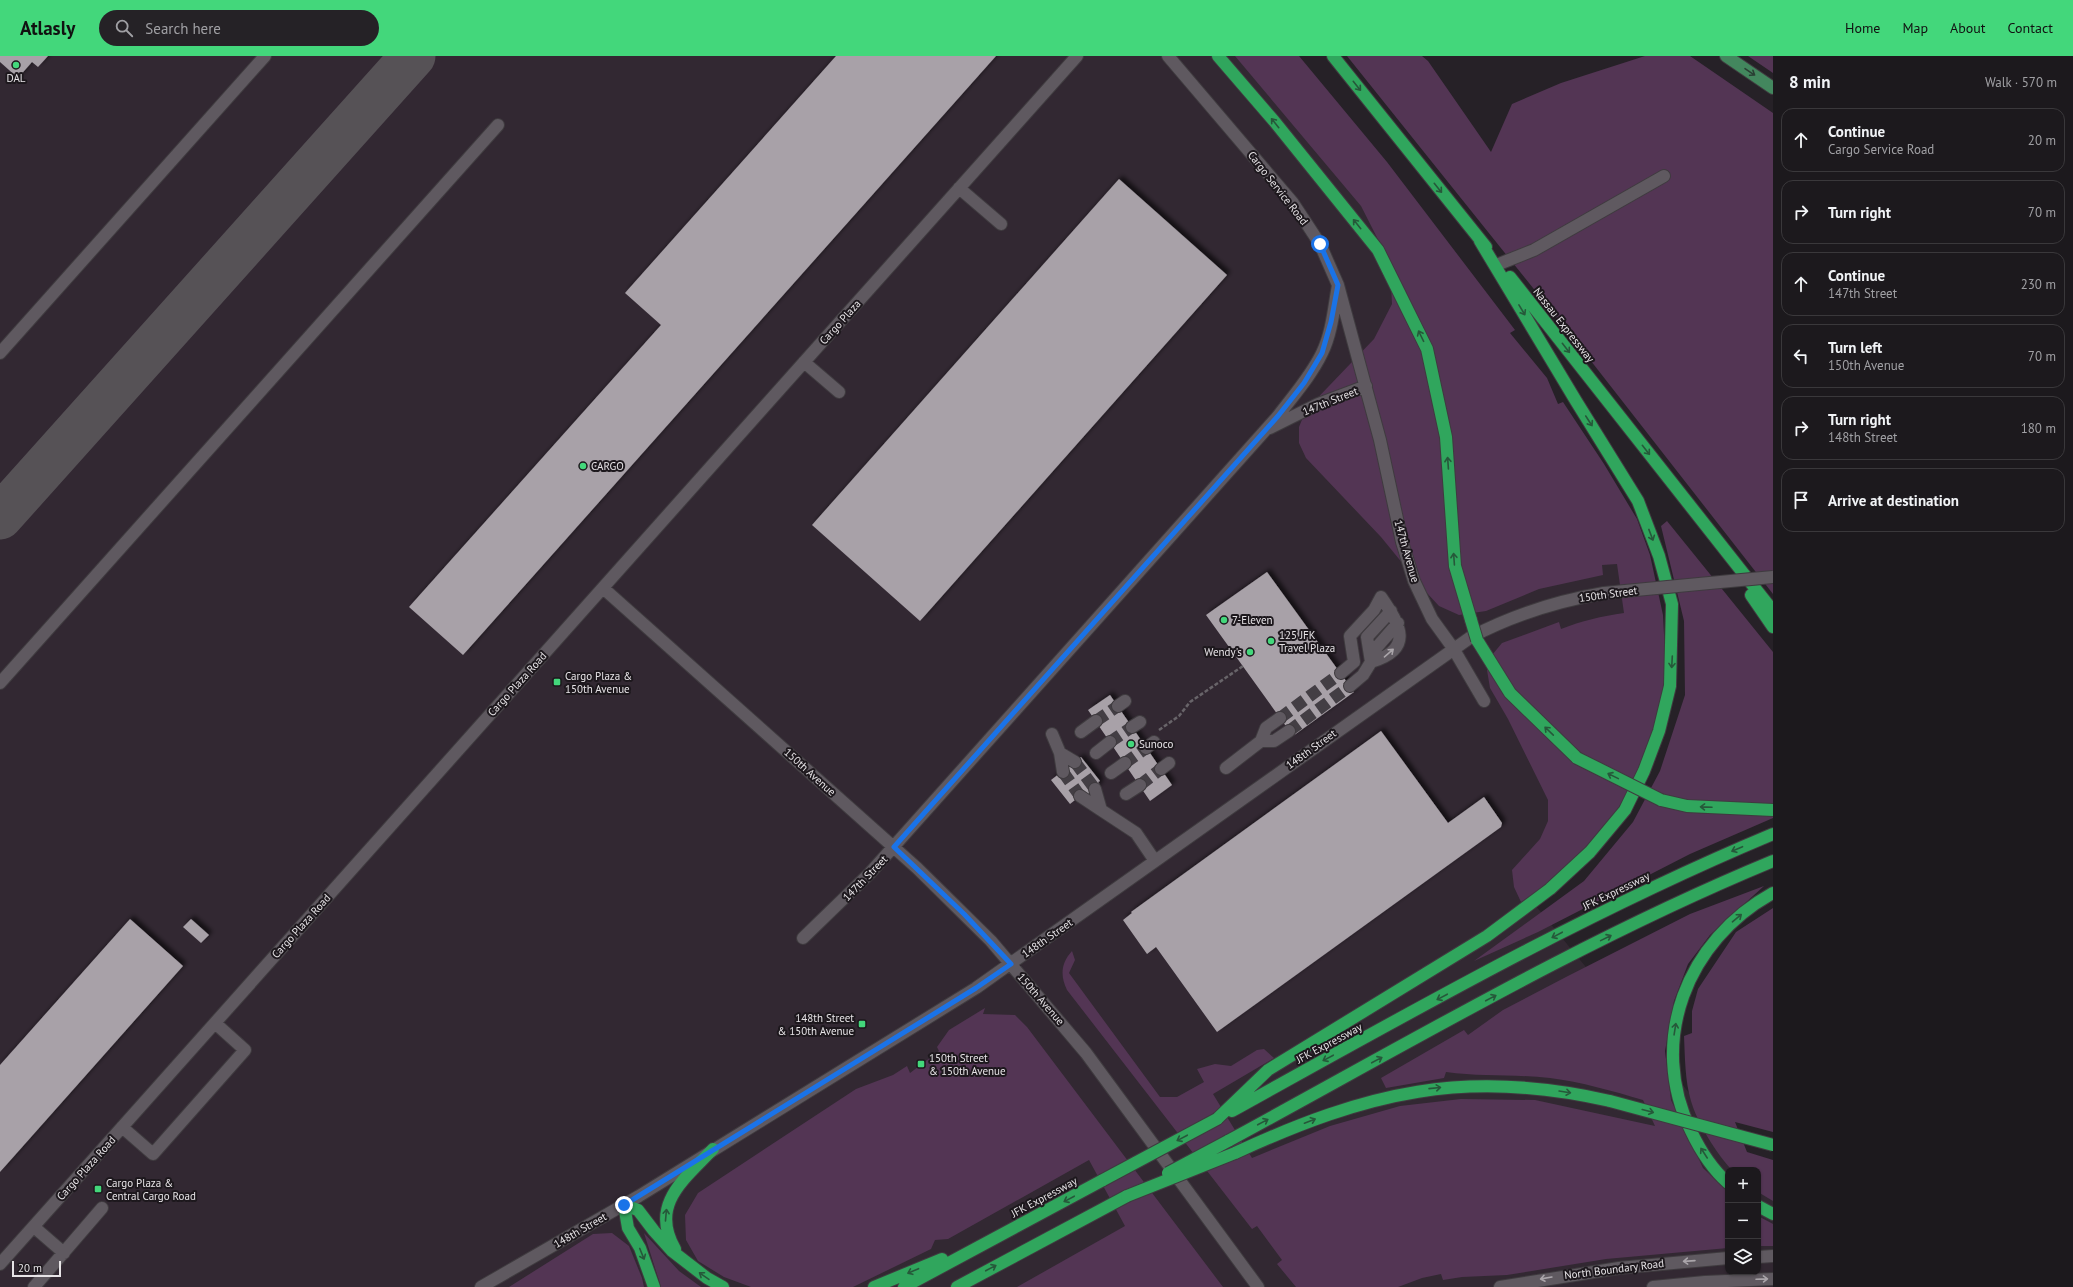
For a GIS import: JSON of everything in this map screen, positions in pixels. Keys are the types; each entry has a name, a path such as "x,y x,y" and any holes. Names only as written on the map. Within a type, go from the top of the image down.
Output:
{"highway":[{"path":"1218,56 1274,121 1378,250 1427,348 1446,437 1455,566 1478,640 1510,693 1576,758 1661,800 1687,806 1773,810"},
{"name":"Nassau Expressway","path":"1333,56 1773,611"},
{"path":"1217,1119 1268,1070 1487,936 1550,889 1590,852 1625,810 1644,770 1659,731 1670,686 1672,604 1659,556 1638,501 1480,240"},
{"path":"1686,500 1773,627"},
{"name":"JFK Expressway","path":"904,1287 1596,915 1678,875 1773,834"},
{"path":"1127,1196 1585,948 1694,895 1773,861"},
{"path":"1725,1179 1704,1154 1687,1123 1681,1106 1674,1071 1674,1033 1683,997 1698,963 1707,949 1739,916 1773,893"},
{"path":"957,1287 1127,1196 1335,1112 1382,1098 1426,1089 1469,1086 1518,1086 1565,1092 1610,1101 1773,1146"},
{"path":"685,1262 667,1234 665,1217 666,1209 669,1201 679,1186 713,1149"},
{"path":"654,1287 640,1248 628,1228 624,1205 638,1210 662,1241 685,1262 707,1278 723,1287"},
{"path":"1761,1208 1773,1214"},
{"path":"874,1287 1001,1235"}],"main road":[{"path":"1726,56 1773,88"}],"street":[{"path":"0,353 265,56"},
{"name":"Cargo Plaza","path":"603,588 1077,56"},
{"name":"Cargo Service Road","path":"1168,56 1293,203 1320,244 1338,285 1366,386"},
{"path":"0,683 498,125"},
{"path":"1499,264 1534,250 1664,176"},
{"path":"959,188 1001,224"},
{"path":"1264,431 1304,383 1322,353 1331,322 1338,285"},
{"path":"804,362 839,392"},
{"name":"147th Street","path":"803,938 870,873 894,847 1264,431 1318,404 1366,386"},
{"name":"147th Avenue","path":"1366,386 1380,440 1402,542 1414,580 1432,619 1453,648 1484,701"},
{"name":"150th Street","path":"1453,648 1489,628 1521,614 1552,604 1604,593 1773,577"},
{"name":"150th Avenue","path":"603,588 894,847 960,909 1011,964 1086,1053 1258,1287"},
{"name":"Cargo Plaza Road","path":"0,1264 603,588"},
{"path":"1341,673 1354,662 1350,636 1374,610 1381,597 1398,624 1377,647 1364,675 1350,686"},
{"path":"1371,662 1367,637 1391,611"},
{"name":"148th Street","path":"481,1287 624,1205 969,992 1156,861 1453,648"},
{"path":"1226,768 1261,741 1266,728 1280,718"},
{"path":"1081,732 1096,722"},
{"path":"1261,741 1274,742 1289,731"},
{"path":"1052,734 1060,753 1063,772"},
{"path":"1096,753 1110,742"},
{"path":"1060,753 1074,762"},
{"path":"1111,773 1125,763"},
{"path":"1126,794 1140,785"},
{"path":"1095,789 1101,810"},
{"path":"1080,796 1136,833 1156,861"},
{"path":"122,1127 153,1154 158,1149 245,1050 215,1023"},
{"path":"34,1287 102,1208"},
{"path":"34,1226 64,1253"},
{"path":"1761,1257 1773,1256"},
{"name":"North Boundary Road","path":"1500,1287 1612,1269 1725,1258"},
{"name":"North Boundary Road","path":"1654,1287 1773,1279"}],"path":[{"path":"1152,741 1179,716 1190,702 1242,666"}],"shaded area":[{"path":"0,56 1251,56 1618,516 1642,640 1526,894 1749,1166 1752,1167 1725,1167 1725,1275 1761,1275 1761,1170 1773,1173 1773,1287 0,1287"},
{"path":"1235,56 1299,56 1387,162 1515,330 1510,333 1547,378 1558,404 1563,402 1604,464 1637,519 1650,555 1663,615 1666,673 1655,729 1637,775 1611,821 1573,864 1549,884 1521,902 1514,887 1512,870 1540,839 1548,821 1548,800 1508,719 1490,688 1487,670 1492,655 1502,643 1559,622 1561,629 1592,619 1624,613 1617,564 1602,565 1603,575 1539,589 1486,611 1459,615 1439,606 1381,537 1306,458 1299,443 1299,427 1306,410 1374,339 1392,304 1390,263 1361,206"},
{"path":"1347,56 1422,56 1428,61 1491,152 1512,104 1561,83 1645,56 1690,56 1773,113 1773,594 1573,338"},
{"path":"1748,56 1773,56 1773,73"},
{"path":"1667,521 1773,652 1773,818 1690,854 1538,932 1474,961 1584,881 1633,822 1660,771 1685,695 1684,621 1661,526"},
{"path":"1764,886 1710,935 1688,964 1674,1001 1665,1051 1671,1100 1703,1168 1725,1189 1725,1248 1606,1259 1507,1275 1462,1277 1443,1280 1441,1274 1422,1278 1398,1287 1296,1287 1277,1264 1282,1260 1257,1226 1252,1229 1067,990 1063,980 1064,965 1072,951 1075,960 1069,973 1160,1097 1177,1097 1204,1082 1197,1069 1215,1064 1231,1066 1257,1050 1264,1049 1274,1058 1213,1094 1252,1158 1330,1126 1400,1106 1461,1099 1535,1100 1655,1126 1643,1100 1597,1087 1562,1080 1537,1077 1446,1072 1444,1078 1386,1088 1381,1078 1464,1030 1468,1035 1503,1010 1690,914"},
{"path":"1773,908 1773,1132 1735,1122 1747,1152 1773,1160 1773,1201 1761,1194 1761,1167 1729,1167 1720,1156 1698,1119 1691,1101 1688,1086 1684,1036 1692,1033 1692,1011 1698,989 1736,932"},
{"path":"985,1008 983,1014 1015,1015 1027,1027 1223,1287 1017,1287 1125,1226 1089,1160 948,1239 935,1240 931,1249 853,1287 751,1287 724,1277 698,1261 686,1240 685,1215 698,1193 856,1089 893,1075 907,1066 910,1073 939,1051 937,1047 949,1030"},
{"path":"1761,1218 1773,1224 1773,1246 1761,1246"},
{"path":"612,1233 629,1246 642,1278 644,1287 509,1287 593,1234"},
{"path":"644,1233 679,1271 701,1287 661,1287"}],"building":[{"name":"DAL","path":"0,56 48,56 38,67 32,62 18,78 0,62"},
{"name":"CARGO","path":"836,56 996,56 463,655 409,607 661,325 625,293"},
{"path":"1119,179 1227,275 920,621 812,525"},
{"name":"125 JFK Travel Plaza","path":"1267,572 1354,692 1293,736 1206,615"},
{"path":"1110,695 1172,785 1150,801 1088,710"},
{"path":"1381,731 1448,823 1484,797 1502,823 1501,827 1217,1032 1156,947 1147,954 1123,920 1132,913 1131,912"},
{"path":"1081,757 1100,781 1098,782 1100,785 1087,795 1085,792 1070,804 1051,780"},
{"path":"130,919 183,966 0,1172 0,1065"},
{"path":"191,919 209,935 201,943 183,927"}],"taxiway":[{"path":"0,517 413,56"}],"tunnel":[{"path":"1280,718 1341,673"},
{"path":"1289,731 1350,686"},
{"path":"1096,721 1118,706"},
{"path":"1110,742 1132,727"},
{"path":"1125,763 1146,748"},
{"path":"1075,762 1095,789"},
{"path":"1140,785 1161,769"},
{"path":"1063,772 1080,796"}],"place":[{"name":"DAL","path":"16,65"},
{"name":"CARGO","path":"583,466"},
{"name":"7-Eleven","path":"1224,620"},
{"name":"125 JFK Travel Plaza","path":"1271,641"},
{"name":"Wendy's","path":"1250,652"},
{"name":"Cargo Plaza & 150th Avenue","path":"557,682"},
{"name":"Sunoco","path":"1131,744"},
{"name":"148th Street & 150th Avenue","path":"862,1024"},
{"name":"150th Street & 150th Avenue","path":"921,1064"},
{"name":"Cargo Plaza & Central Cargo Road","path":"98,1189"}],"route":[{"path":"624,1205 976,988 1011,964 964,914 894,847 1278,416 1304,383 1322,353 1331,322 1338,285 1320,244"}]}
